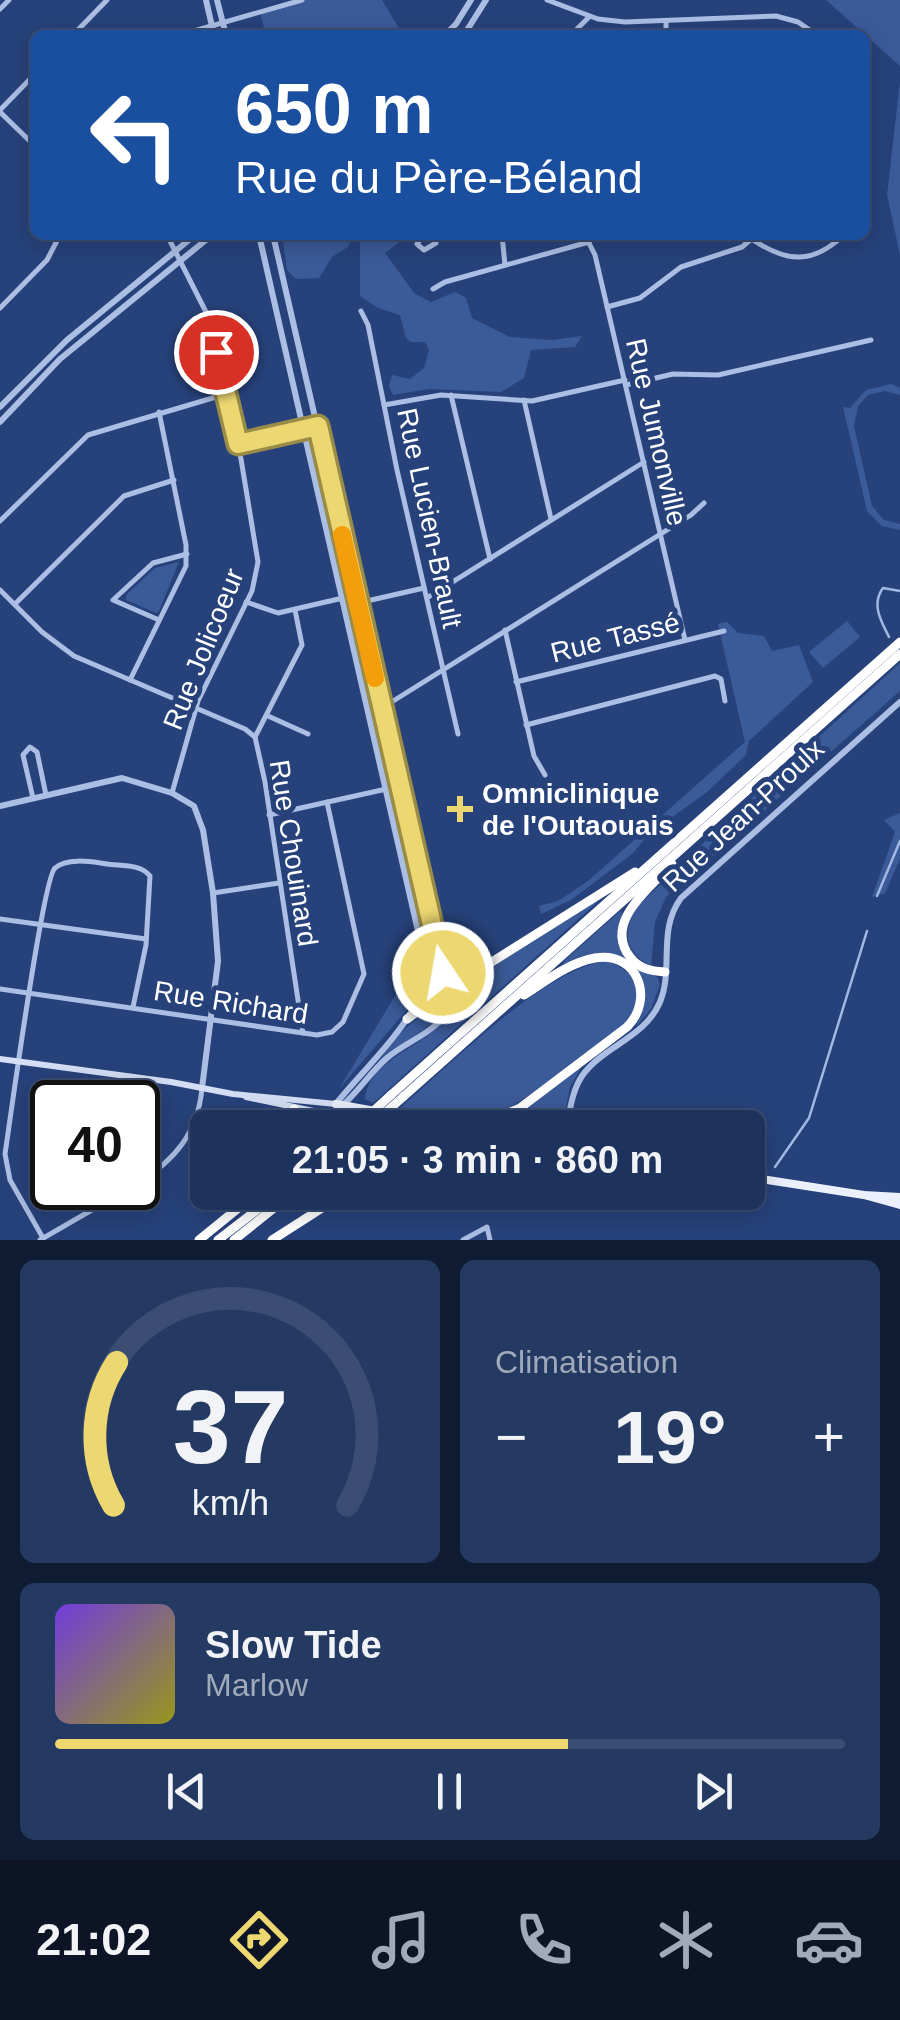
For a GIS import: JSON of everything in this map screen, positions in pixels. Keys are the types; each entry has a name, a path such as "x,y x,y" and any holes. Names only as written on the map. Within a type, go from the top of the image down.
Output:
{"highway":[{"path":"374,1110 900,642"},
{"path":"388,1110 900,654"},
{"path":"665,972 648,970 631,958 623,943 623,923 635,904 704,828"},
{"path":"407,1019 446,990 658,857"},
{"path":"435,940 457,960 485,965"},
{"path":"500,1010 568,968 595,958 611,958 625,964 636,975 641,988 640,1008 630,1024 515,1110"},
{"path":"198,1240 236,1210"},
{"path":"218,1240 257,1210"},
{"path":"234,1240 272,1210"},
{"path":"272,1240 318,1210"}],"main road":[{"path":"0,1059 202,1088 301,1110"},
{"path":"235,1094 363,1110"},
{"path":"765,1179 900,1197"},
{"path":"864,1195 900,1205"}],"street":[{"path":"0,9 9,0"},
{"path":"78,30 107,0"},
{"path":"206,0 213,30"},
{"path":"217,0 225,30"},
{"path":"198,30 302,0"},
{"path":"450,30 471,0"},
{"path":"467,30 486,0"},
{"path":"552,1 588,17 625,22 768,15 798,22 810,30"},
{"path":"576,30 588,17"},
{"path":"666,21 666,30"},
{"path":"30,79 0,111 30,141"},
{"path":"0,308 41,266 57,240"},
{"name":"Rue Jolicoeur","path":"168,240 205,307 238,444 258,562 246,602 195,708 172,792"},
{"path":"0,408 66,340 189,240"},
{"path":"0,422 47,372 206,240"},
{"path":"260,240 426,966 423,990 407,1019 339,1105"},
{"path":"274,240 448,1006 441,1020 392,1054 333,1110"},
{"path":"420,240 417,244 424,250 436,240"},
{"path":"502,240 505,265"},
{"path":"607,308 646,295 688,264 734,250 751,240"},
{"path":"757,240 775,252 804,258 825,252 838,240"},
{"path":"433,289 445,282 589,242"},
{"name":"Rue Jumonville","path":"589,242 685,640"},
{"name":"Rue Lucien-Brault","path":"360,312 368,325 458,734"},
{"path":"384,405 451,395 524,400 673,374 718,375 871,340"},
{"path":"40,365 47,372"},
{"path":"0,520 88,435 226,394"},
{"path":"451,395 490,559"},
{"path":"524,400 552,520"},
{"path":"130,680 184,573 187,554 159,412"},
{"path":"238,444 318,426"},
{"path":"427,598 644,462"},
{"path":"15,604 120,499 174,480"},
{"path":"370,711 382,708 691,515 704,502"},
{"path":"159,620 113,600 153,564 187,554"},
{"path":"246,602 274,613 343,598 358,603 424,588"},
{"name":"Rue Chouinard","path":"0,590 67,652 245,729 255,737 303,1033"},
{"path":"255,737 302,645 295,610"},
{"path":"505,630 536,763 545,775"},
{"name":"Rue Tassé","path":"516,682 724,630"},
{"path":"361,672 373,669"},
{"path":"526,725 715,676 721,679 725,701"},
{"name":"Rue Jean-Proulx","path":"571,1110 581,1078 592,1064 652,1017 662,996 668,923 681,898 900,702"},
{"path":"268,716 308,734"},
{"path":"34,798 23,755 30,746 36,752 46,794"},
{"path":"0,806 122,778 172,792 198,811 213,893 218,969 193,1130 160,1167"},
{"path":"270,815 400,786"},
{"name":"Rue Richard","path":"0,989 303,1033 323,1035 340,1026 364,974 326,802"},
{"path":"92,1210 42,1239 10,1180 5,1160 4,1133 41,924 51,874 58,866 91,862 142,868 150,876 146,939 133,1007"},
{"path":"213,893 280,883"},
{"path":"0,918 146,939"},
{"path":"359,1086 363,1110"},
{"path":"3,1184 10,1180"},
{"path":"463,1240 487,1228 490,1240"}],"shaded area":[{"path":"302,0 382,0 400,30 265,30 260,12"},
{"path":"826,0 900,0 900,66 870,39 870,30 860,30"},
{"path":"900,82 900,255 887,195"},
{"path":"351,240 348,247 332,257 319,278 296,279 287,270 283,241"},
{"path":"360,240 402,240 385,253 415,294 431,302 455,292 466,298 472,318 510,337 552,340 582,336 575,347 531,350 524,378 501,392 429,389 393,395 389,386 392,375 410,379 424,368 429,350 425,342 406,338 400,315 378,308 360,296"},
{"path":"891,384 900,388 900,395 885,391 868,395 858,406 854,426 872,506 884,520 900,524 900,530 882,526 867,511 843,407 850,408 866,390"},
{"path":"179,562 159,611 126,600 126,595 155,568"},
{"path":"847,621 860,637 823,668 809,652"},
{"path":"727,622 738,633 764,636 772,651 799,645 813,682 749,741 746,755 706,793 651,832 632,854 571,900 541,914 539,906 558,901 588,881 745,742 718,624"},
{"path":"900,663 900,691 666,897 655,922 651,966 642,961 628,939 630,922 640,904"},
{"path":"900,813 900,859 885,893 872,897 895,832 884,820"},
{"path":"417,875 443,988 423,1004 430,965 410,876"},
{"path":"601,895 373,1103 365,1099 382,1068 442,1022 450,1008 451,991"},
{"path":"620,911 623,914 619,932 644,971 657,977 660,984 651,1009 636,1027 644,983 624,959 565,965 563,962"},
{"path":"420,954 421,983 411,1005 339,1089"},
{"path":"606,961 615,964 629,974 638,996 625,1023 570,1068 504,1110 400,1108 526,1000 581,968"},
{"path":"445,995 442,1016 378,1062 399,1034"},
{"path":"582,1066 570,1087 565,1110 521,1110"}],"waterway":[{"path":"889,637 878,612 879,594 883,588 900,591"},
{"path":"877,896 900,841"},
{"path":"775,1167 809,1118 867,931"}],"slow traffic":[{"path":"342,535 375,678"}],"place":[{"name":"Omniclinique de l'Outaouais","path":"460,809"}],"route":[{"path":"216,352 238,444 318,426 443,973"}]}
